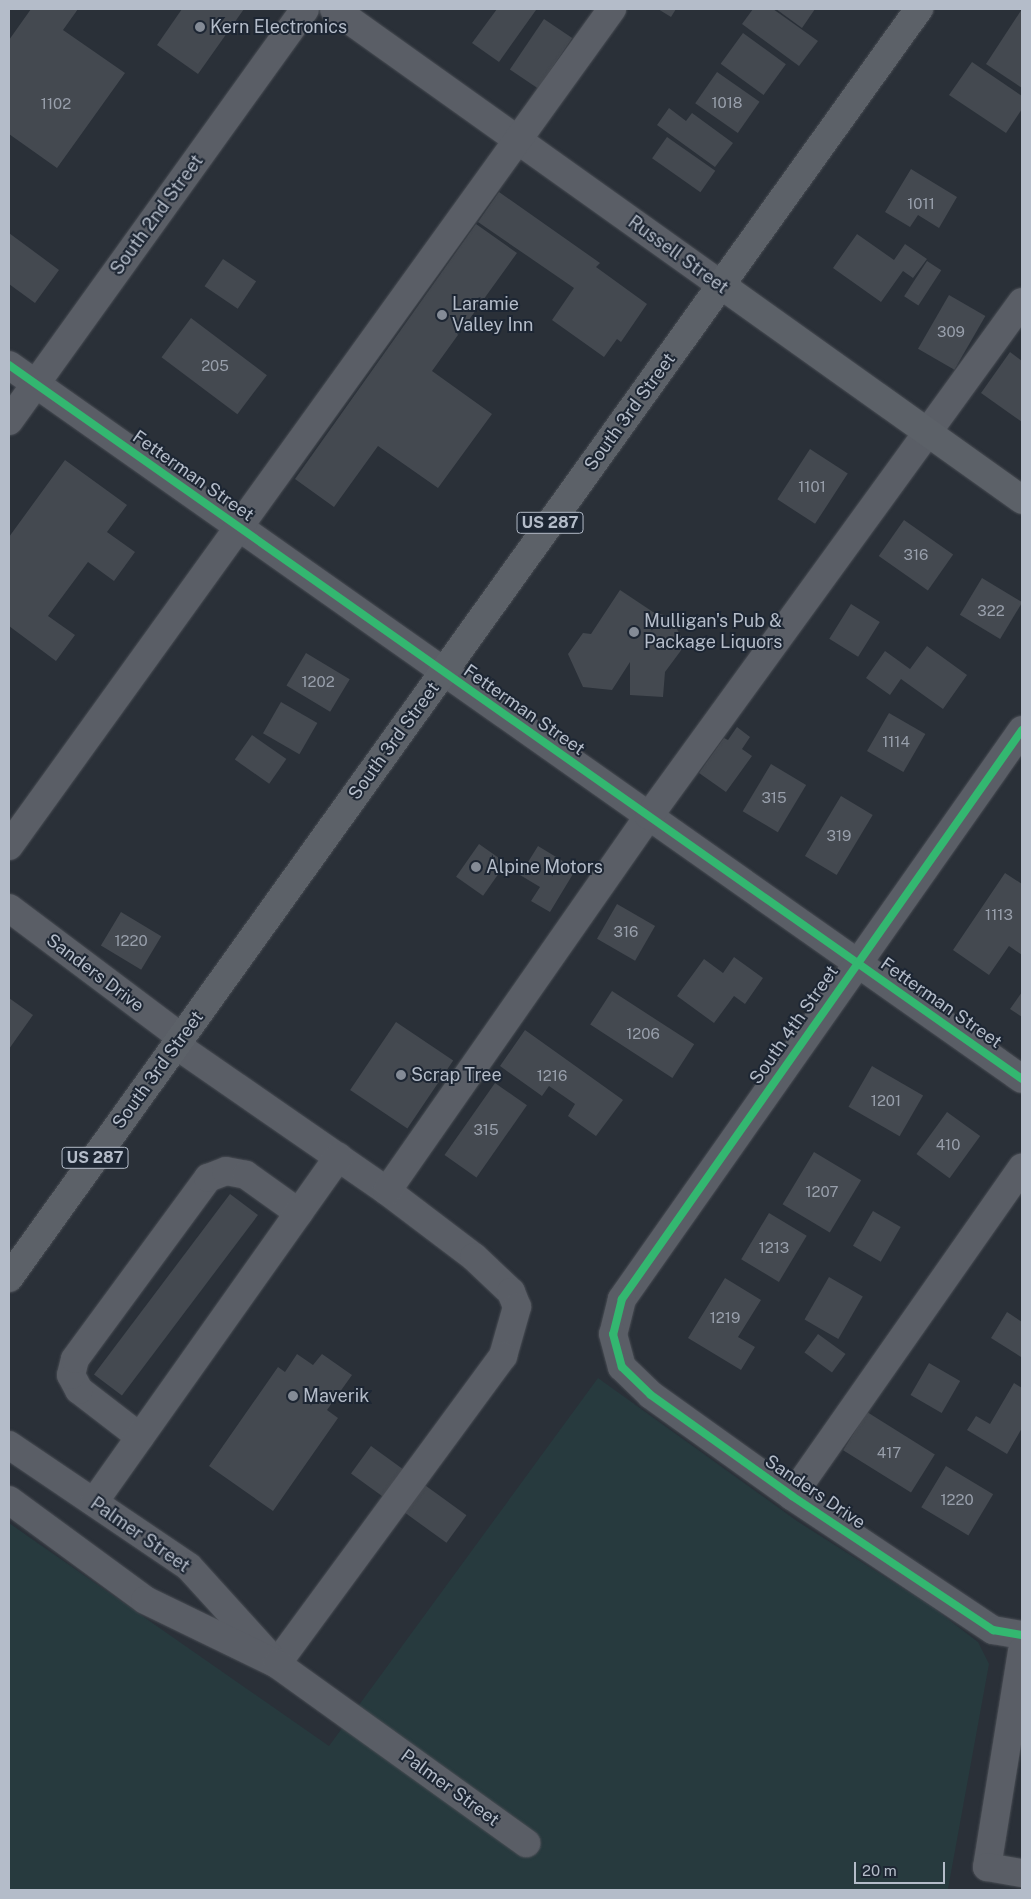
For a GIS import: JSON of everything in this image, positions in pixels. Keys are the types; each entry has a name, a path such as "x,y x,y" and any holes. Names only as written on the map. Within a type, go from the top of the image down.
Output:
{"main road":[{"name":"South 3rd Street","path":"9,1278 919,9"},
{"name":"Russell Street","path":"721,285 1022,500"}],"street":[{"name":"South 2nd Street","path":"9,420 305,9"},
{"name":"Russell Street","path":"334,9 721,285"},
{"path":"9,846 612,9"},
{"path":"386,1191 650,816 929,434 1022,302"},
{"name":"Fetterman Street","path":"9,365 1022,1079"},
{"name":"South 4th Street","path":"613,1346 614,1322 622,1299 856,962 1022,730"},
{"name":"Sanders Drive","path":"9,908 178,1041 386,1191 499,1278 511,1292 517,1307 515,1322 503,1356 277,1664"},
{"path":"94,1502 338,1157"},
{"path":"792,1496 1022,1167"},
{"path":"140,1436 79,1390 71,1375 75,1359 208,1178 226,1171 246,1175 298,1213"},
{"name":"Sanders Drive","path":"613,1346 622,1367 634,1382 792,1496 992,1630 1022,1634"},
{"name":"Palmer Street","path":"9,1444 189,1567 277,1664"},
{"name":"Palmer Street","path":"9,1500 145,1600 277,1664 526,1843"},
{"path":"1022,1651 987,1867 1022,1873"}],"green space":[{"path":"598,1378 797,1521 932,1607 978,1642 989,1664 948,1889 953,1890 9,1890 9,1523 329,1746"}],"building":[{"path":"31,9 78,9 63,30 125,73 57,168 9,134 9,40"},
{"name":"Kern Electronics","path":"182,9 244,9 198,74 157,45"},
{"path":"497,9 536,10 499,62 472,43"},
{"path":"658,9 676,9 671,17"},
{"path":"753,9 773,9 818,41 799,66 742,24"},
{"path":"776,9 815,9 802,28"},
{"path":"1022,9 1022,88 986,64"},
{"path":"544,19 572,38 538,89 510,70"},
{"path":"743,33 786,64 764,95 721,64"},
{"path":"972,62 1022,96 1022,109 1006,133 949,95"},
{"path":"717,72 760,102 738,133 695,103"},
{"path":"669,108 686,121 692,113 733,143 715,167 657,125"},
{"path":"667,137 715,171 700,192 652,158"},
{"path":"911,169 957,197 939,228 918,215 910,227 885,212"},
{"path":"499,192 600,263 596,267 647,304 621,342 617,339 604,357 552,320 574,288 478,222"},
{"name":"Laramie Valley Inn","path":"476,224 517,253 432,371 492,414 438,488 378,446 334,507 295,479"},
{"path":"9,233 59,270 35,303 9,284"},
{"path":"857,234 894,260 905,244 927,259 913,278 903,271 881,302 833,268"},
{"path":"223,259 256,281 238,309 205,286"},
{"path":"927,261 941,270 918,305 904,296"},
{"path":"949,295 985,316 954,370 918,349"},
{"path":"191,318 267,375 237,414 162,357"},
{"path":"1010,352 1022,361 1022,422 981,393"},
{"path":"810,449 848,474 815,524 777,499"},
{"path":"65,460 127,505 107,532 135,552 114,581 88,562 48,616 75,635 56,661 9,626 9,537"},
{"path":"904,520 953,554 928,590 879,556"},
{"path":"982,578 1022,602 1000,639 960,615"},
{"path":"620,590 653,612 671,617 685,645 665,672 663,697 630,695 630,662 612,690 583,687 568,654 583,633 591,634"},
{"path":"851,604 880,622 858,657 829,639"},
{"path":"927,646 967,675 943,709 901,679 890,695 866,678 885,651 910,669"},
{"path":"306,653 350,679 330,712 286,686"},
{"path":"281,702 317,723 299,754 263,733"},
{"path":"889,713 925,734 903,772 867,751"},
{"path":"737,727 750,737 742,749 752,756 726,792 699,773 724,738 728,740"},
{"path":"252,735 286,759 269,784 235,760"},
{"path":"771,764 806,785 778,832 743,811"},
{"path":"841,796 873,815 837,875 805,856"},
{"path":"479,844 506,863 483,896 456,877"},
{"path":"538,846 576,869 550,912 531,901 540,887 520,875"},
{"path":"1005,873 1022,884 1022,955 1009,946 989,975 953,950"},
{"path":"617,904 655,926 635,961 597,939"},
{"path":"121,912 161,936 141,970 101,945"},
{"path":"734,957 763,978 745,1004 734,996 714,1023 677,996 704,959 723,973"},
{"path":"612,991 694,1044 672,1078 590,1025"},
{"path":"1022,992 1022,1017 1010,1009"},
{"path":"9,998 33,1015 9,1049"},
{"name":"Scrap Tree","path":"396,1022 453,1061 407,1129 350,1090"},
{"path":"525,1030 623,1100 596,1136 568,1116 575,1104 549,1086 542,1096 500,1066"},
{"path":"872,1066 923,1096 900,1136 848,1107"},
{"path":"495,1083 527,1105 476,1177 445,1155"},
{"path":"947,1112 980,1136 950,1178 916,1154"},
{"path":"814,1152 861,1180 830,1233 783,1204"},
{"path":"230,1194 258,1215 122,1396 94,1374"},
{"path":"873,1211 901,1227 881,1262 853,1246"},
{"path":"769,1213 807,1236 779,1282 741,1259"},
{"path":"829,1277 863,1296 838,1339 804,1319"},
{"path":"725,1278 761,1300 738,1337 755,1347 741,1370 688,1338"},
{"path":"1007,1312 1022,1322 1021,1357 991,1338"},
{"path":"818,1334 846,1354 832,1373 804,1353"},
{"path":"297,1354 313,1365 322,1354 352,1375 327,1410 338,1418 273,1511 209,1466 278,1367 285,1372"},
{"path":"929,1363 960,1381 942,1413 910,1395"},
{"path":"1014,1383 1022,1388 1022,1428 1007,1454 967,1430 976,1416 990,1424"},
{"path":"867,1412 935,1454 911,1493 843,1450"},
{"path":"371,1446 466,1515 446,1543 351,1474"},
{"path":"946,1466 993,1494 968,1535 921,1507"}],"cycle path":[{"path":"9,365 1022,1079"},
{"path":"1022,730 622,1299 613,1334 622,1367 651,1395 792,1496 993,1630 1022,1635"}],"place":[{"name":"Kern Electronics","path":"200,27"},
{"name":"Laramie Valley Inn","path":"442,315"},
{"name":"Mulligan's Pub & Package Liquors","path":"634,632"},
{"name":"Alpine Motors","path":"476,867"},
{"name":"Scrap Tree","path":"401,1075"},
{"name":"Maverik","path":"293,1396"}]}
